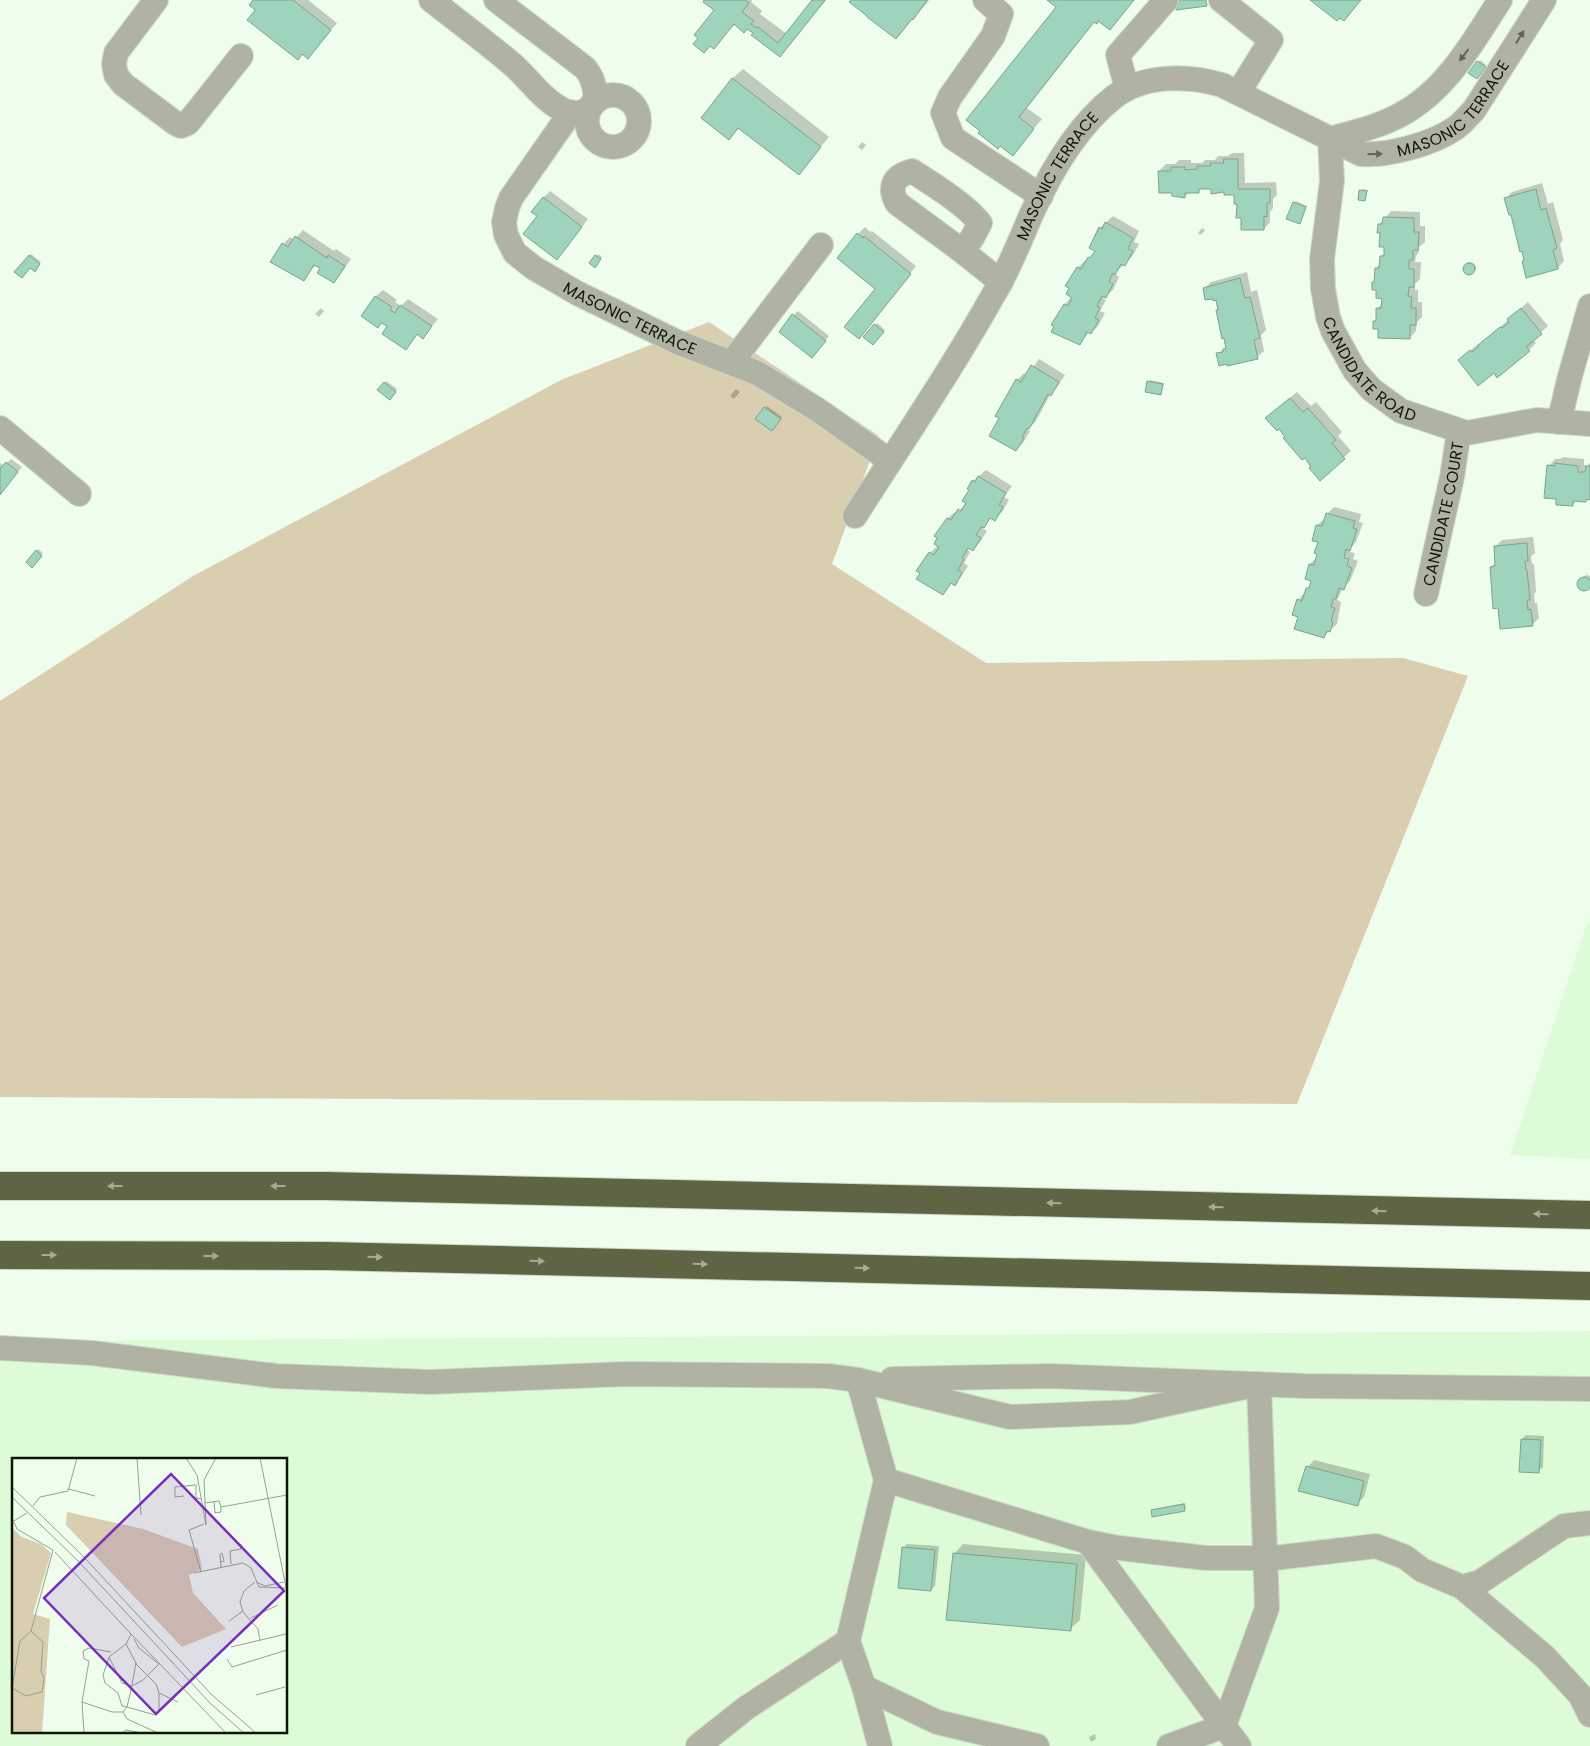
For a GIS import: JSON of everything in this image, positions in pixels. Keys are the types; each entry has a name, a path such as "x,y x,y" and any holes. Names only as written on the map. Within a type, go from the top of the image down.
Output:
{"highway":[{"path":"0,1186 326,1186 1590,1215"},
{"path":"0,1255 326,1256 1590,1286"}],"street":[{"path":"156,0 116,53 114,64 116,75 123,84 175,124 181,126 188,123 241,56"},
{"path":"431,0 513,66 564,111 582,109 596,95 591,74 496,0"},
{"path":"985,0 1001,14 996,28 993,36 950,97 943,113 953,138 1041,196"},
{"path":"1127,89 1118,55 1166,0"},
{"path":"1220,0 1271,40 1238,93"},
{"name":"MASONIC TERRACE","path":"1330,138 1375,126 1400,116 1430,94 1454,69 1500,0"},
{"name":"MASONIC TERRACE","path":"855,516 918,418 1000,282 1041,196 1063,157 1084,126 1115,96 1127,89 1155,80 1179,78 1206,80 1222,85 1361,154 1373,155 1402,150 1454,130 1474,110 1544,0"},
{"name":"MASONIC TERRACE","path":"582,109 511,198 504,222 506,235 515,253 534,268 577,293 677,342 757,372 890,461"},
{"name":"CANDIDATE ROAD","path":"1330,138 1332,181 1322,259 1323,289 1328,317 1333,331 1356,371 1372,390 1402,411 1467,433 1536,420 1590,424"},
{"path":"732,362 821,245"},
{"path":"962,251 1000,282"},
{"path":"1559,422 1590,306"},
{"path":"0,428 79,494"},
{"name":"CANDIDATE COURT","path":"1426,594 1452,477 1459,431"},
{"path":"0,1348 92,1353 276,1376 430,1382 626,1374 828,1376 858,1380 1010,1417 1130,1412 1259,1384"},
{"path":"858,1380 1050,1376 1305,1386 1590,1389"},
{"path":"858,1380 886,1480 848,1641 864,1688 880,1746"},
{"path":"1169,1746 1224,1726 1267,1608 1259,1384"},
{"path":"886,1480 1088,1542 1119,1548 1206,1558 1265,1558 1376,1546 1406,1556 1422,1570 1462,1588 1545,1657 1580,1695 1590,1715"},
{"path":"1462,1588 1480,1582 1564,1526 1590,1523"},
{"path":"1088,1542 1240,1746"},
{"path":"698,1746 746,1708 848,1641"},
{"path":"864,1688 937,1722 1037,1746"}],"shaded area":[{"path":"709,322 879,436 832,564 986,663 1403,658 1468,676 1297,1104 0,1097 0,701 193,576 561,380"},
{"path":"1590,918 1590,1159 1510,1155 1586,926"},
{"path":"1590,1331 1590,1746 0,1746 0,1341"}],"building":[{"path":"253,0 293,0 331,30 308,59 302,54 298,60 247,20 255,10 249,5"},
{"path":"704,0 745,0 749,3 742,12 754,21 751,24 756,28 758,27 778,43 812,0 825,0 780,57 751,35 753,33 747,29 744,33 734,24 714,49 710,46 704,53 693,44 698,38 694,35 714,10 703,2"},
{"path":"851,0 927,0 896,39 849,2"},
{"path":"1047,0 1134,0 1110,30 1098,21 1097,24 1094,22 1019,117 1034,129 1013,156 1000,146 998,149 978,133 980,131 966,120 1056,7"},
{"path":"1175,0 1206,0 1207,6 1176,10"},
{"path":"1310,0 1361,0 1344,21 1340,18 1337,21"},
{"path":"1477,61 1486,67 1477,79 1468,73"},
{"path":"732,78 821,147 799,175 738,128 729,140 701,118"},
{"path":"1223,159 1238,159 1238,189 1270,189 1267,217 1264,216 1264,230 1241,230 1241,218 1236,218 1237,204 1234,204 1234,195 1224,195 1224,192 1211,194 1211,189 1199,189 1199,193 1185,193 1185,198 1172,196 1172,193 1159,193 1158,171 1171,171 1171,167 1185,167 1185,170 1197,169 1197,166 1211,166 1210,163 1224,163"},
{"path":"1536,189 1541,210 1546,208 1557,248 1553,250 1558,269 1526,278 1522,251 1520,252 1511,215 1509,215 1504,198"},
{"path":"1359,190 1367,191 1365,201 1358,200"},
{"path":"543,197 582,227 557,260 523,234 537,216 531,212"},
{"path":"1293,202 1306,207 1300,224 1286,219"},
{"path":"1383,217 1414,218 1414,232 1419,232 1418,250 1413,250 1413,260 1409,260 1409,269 1414,269 1414,287 1409,287 1408,296 1412,297 1411,308 1416,308 1416,325 1410,325 1410,339 1378,338 1378,329 1373,329 1373,321 1376,321 1376,308 1381,308 1382,299 1376,298 1376,290 1372,290 1372,282 1374,282 1375,268 1379,268 1380,256 1384,256 1384,247 1379,247 1380,233 1377,233 1378,224 1382,224"},
{"path":"1105,222 1133,238 1128,249 1133,251 1125,266 1121,264 1115,275 1113,273 1109,281 1113,284 1106,298 1102,296 1097,306 1100,308 1095,318 1099,320 1091,334 1087,332 1080,345 1051,332 1054,326 1051,325 1064,304 1068,306 1072,298 1066,294 1069,288 1065,286 1077,267 1081,269 1088,257 1090,258 1095,251 1089,248 1099,227 1102,229"},
{"path":"857,233 863,238 864,236 911,274 859,339 844,327 875,289 837,258"},
{"path":"295,236 327,258 328,255 345,266 334,283 317,273 320,268 314,265 304,281 270,262 282,243 288,247"},
{"path":"29,255 40,264 35,272 30,268 22,278 14,272"},
{"path":"595,255 601,259 595,268 589,263"},
{"path":"1467,263 1471,263 1475,269 1471,275 1467,275 1463,271 1463,267"},
{"path":"1240,278 1245,298 1250,297 1260,338 1254,340 1258,359 1219,366 1216,353 1223,352 1223,349 1226,349 1224,338 1222,339 1216,310 1218,310 1216,300 1205,300 1203,288"},
{"path":"375,296 392,307 390,310 395,313 400,305 432,326 423,339 417,334 406,350 382,334 387,326 381,323 378,328 361,316"},
{"path":"1521,308 1542,334 1526,347 1530,351 1497,378 1494,373 1478,386 1458,360 1470,350 1472,352 1500,327 1502,328 1509,322 1507,319"},
{"path":"792,314 826,341 812,358 779,332"},
{"path":"874,324 884,332 873,345 863,337"},
{"path":"1031,365 1059,382 1051,396 1048,394 1029,429 1027,428 1022,437 1024,438 1016,451 989,436 999,418 995,416 1016,379 1021,382"},
{"path":"1147,381 1163,384 1161,395 1145,392"},
{"path":"384,382 396,392 390,400 377,390"},
{"path":"1290,398 1303,412 1308,408 1336,440 1332,443 1345,459 1320,481 1309,468 1311,467 1305,458 1302,460 1283,438 1285,437 1279,429 1277,431 1265,418"},
{"path":"764,407 781,419 772,431 755,419"},
{"path":"6,462 18,472 0,495 0,469"},
{"path":"1555,463 1578,466 1578,472 1585,472 1586,466 1590,466 1590,500 1586,499 1586,502 1573,501 1573,506 1556,505 1556,499 1544,498 1547,465 1555,466"},
{"path":"978,476 1006,493 999,505 1003,507 995,521 990,518 984,528 981,527 976,535 981,538 973,551 968,548 962,558 964,559 958,570 962,573 955,586 951,583 943,595 916,579 920,573 916,571 929,552 934,555 939,547 934,544 937,538 934,536 947,518 951,520 958,509 961,511 966,503 962,501 969,490 967,489 972,480 975,482"},
{"path":"1326,513 1355,521 1353,528 1357,529 1350,551 1346,549 1344,558 1349,559 1347,566 1352,568 1344,590 1339,588 1336,599 1333,599 1331,607 1335,608 1331,621 1333,622 1330,632 1327,631 1324,638 1294,629 1298,617 1292,615 1297,599 1302,601 1306,588 1309,588 1311,581 1305,579 1309,564 1314,565 1317,554 1314,553 1318,542 1312,541 1316,525 1322,526"},
{"path":"1527,543 1528,561 1525,561 1530,600 1527,600 1528,610 1531,609 1533,626 1500,629 1498,608 1493,609 1490,567 1495,566 1494,546"},
{"path":"36,550 42,556 32,568 26,562"},
{"path":"1584,577 1589,579 1591,584 1589,589 1584,591 1579,589 1577,584 1579,579"},
{"path":"1521,1439 1541,1440 1539,1473 1519,1472"},
{"path":"1306,1466 1364,1481 1358,1506 1298,1491"},
{"path":"1184,1504 1185,1511 1152,1517 1151,1510"},
{"path":"902,1547 935,1550 931,1591 898,1588"},
{"path":"953,1553 1077,1564 1071,1631 946,1620"}]}
